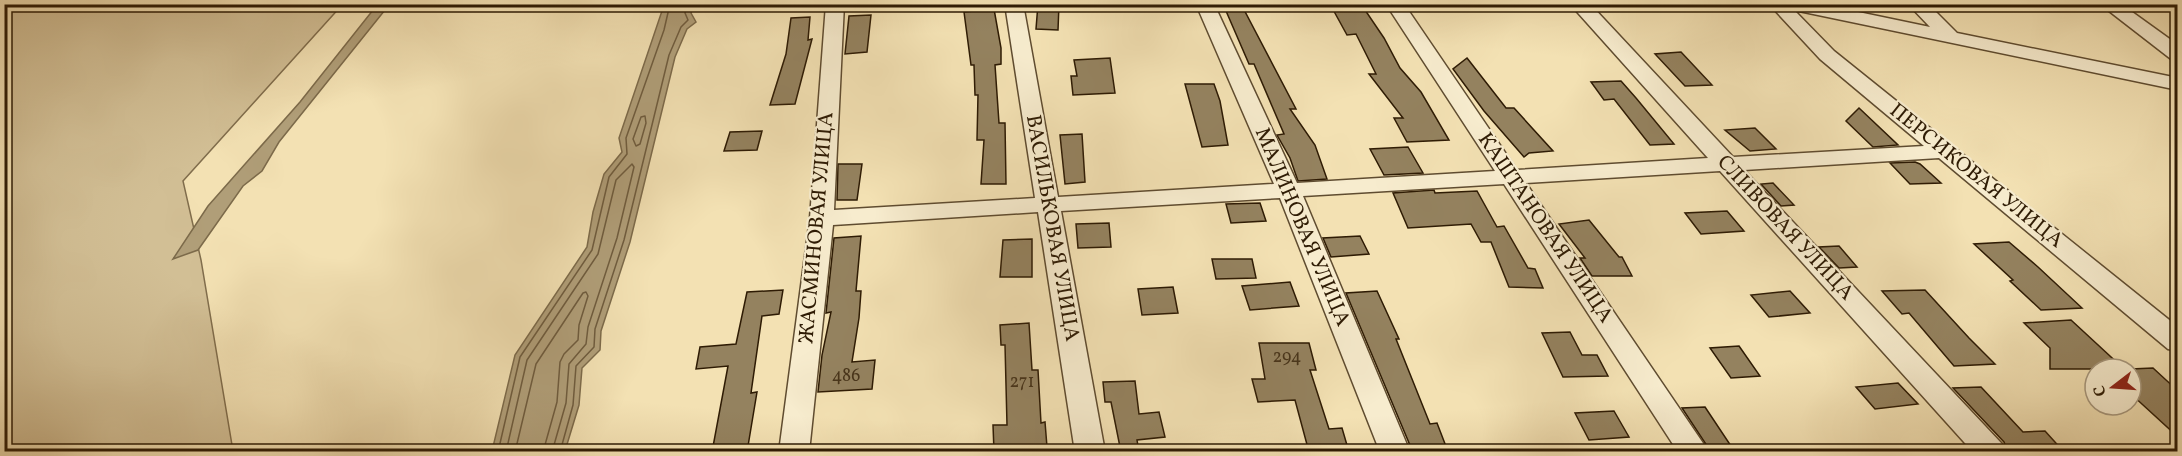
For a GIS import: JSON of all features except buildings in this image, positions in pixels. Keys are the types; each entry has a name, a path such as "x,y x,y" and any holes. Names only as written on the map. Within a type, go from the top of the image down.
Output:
{"street":[{"name":"ЖАСМИНОВАЯ УЛИЦА","path":"794,452 822,218 835,4"},
{"name":"ВАСИЛЬКОВАЯ УЛИЦА","path":"1014,4 1090,452"},
{"name":"МАЛИНОВАЯ УЛИЦА","path":"1205,4 1289,191 1395,452"},
{"name":"КАШТАНОВАЯ УЛИЦА","path":"1395,4 1694,452"},
{"name":"СЛИВОВАЯ УЛИЦА","path":"1579,4 1991,452"},
{"name":"ПЕРСИКОВАЯ УЛИЦА","path":"1778,4 1827,55 2178,342"},
{"path":"1791,4 2178,84"},
{"path":"1917,4 1951,37"},
{"path":"2109,4 2178,56"},
{"path":"822,218 1947,151"}],"shaded area":[{"path":"4,5 342,5 183,181 201,260 233,451 5,451"}],"water":[{"path":"377,5 389,5 279,142 262,171 243,186 198,250 173,259 208,206 300,102"},
{"path":"664,5 694,5 691,13 696,22 687,29 675,57 630,242 601,331 600,350 582,368 579,405 565,451 492,451 515,355 587,247 593,212 604,174 622,152 619,138"}]}
